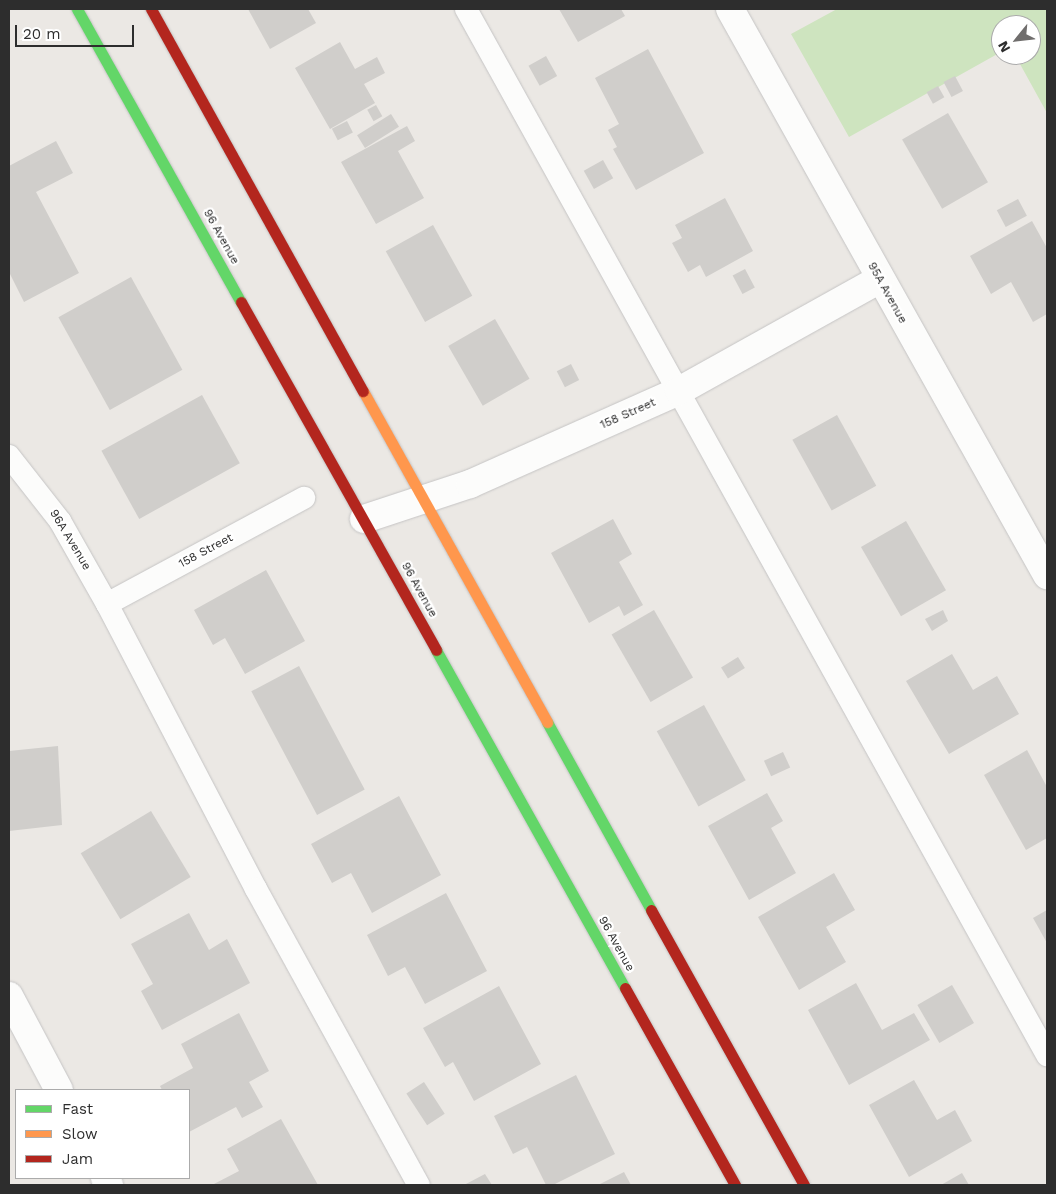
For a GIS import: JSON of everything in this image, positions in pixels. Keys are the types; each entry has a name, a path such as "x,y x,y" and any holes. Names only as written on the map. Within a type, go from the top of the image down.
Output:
{"main road":[{"name":"96 Avenue","path":"78,9 736,1185"},
{"path":"151,9 804,1185"}],"street":[{"name":"95A Avenue","path":"730,9 1047,575"},
{"name":"158 Street","path":"364,519 424,501 679,391 880,279"},
{"path":"9,996 58,1089"}],"lane":[{"path":"466,9 1047,1055"},
{"name":"96A Avenue","path":"9,456 60,521 107,604 256,888 419,1185"},
{"name":"158 Street","path":"107,604 304,498"}],"green space":[{"path":"837,9 1047,9 1047,113 1021,65 1041,65 1041,15 991,15 991,58 849,137 791,34"}],"building":[{"path":"248,9 308,9 316,23 270,49"},
{"path":"559,9 621,9 625,16 578,42"},
{"path":"340,42 355,69 377,57 385,73 364,84 375,103 330,129 295,68"},
{"path":"648,49 704,153 636,190 613,149 617,147 608,130 619,124 595,78"},
{"path":"546,56 557,76 540,86 529,66"},
{"path":"955,76 963,91 952,97 944,82"},
{"path":"938,86 944,97 933,104 927,92"},
{"path":"376,105 382,116 374,121 367,110"},
{"path":"948,113 988,182 942,209 902,140"},
{"path":"391,114 399,127 365,148 357,135"},
{"path":"347,121 353,133 338,140 332,129"},
{"path":"407,126 415,141 398,151 424,198 376,224 341,162"},
{"path":"56,141 73,173 36,192 79,273 24,302 9,272 9,166"},
{"path":"603,160 613,178 594,189 584,171"},
{"path":"725,198 753,251 706,277 700,265 688,272 672,243 682,238 675,225"},
{"path":"1018,199 1027,216 1006,227 997,210"},
{"path":"1032,221 1047,248 1047,314 1033,322 1011,282 991,294 970,256"},
{"path":"433,225 472,296 425,322 386,251"},
{"path":"745,269 755,288 742,294 733,276"},
{"path":"131,277 182,370 110,410 58,317"},
{"path":"495,319 530,379 483,406 448,346"},
{"path":"571,364 579,380 565,387 557,371"},
{"path":"202,395 240,463 139,519 101,451"},
{"path":"837,415 876,486 832,511 792,440"},
{"path":"613,519 632,554 619,562 643,605 624,616 619,606 589,623 551,553"},
{"path":"906,521 946,590 901,616 861,547"},
{"path":"266,570 305,641 245,674 225,638 213,645 194,610"},
{"path":"654,610 693,678 651,702 612,634"},
{"path":"943,610 948,621 932,631 925,619"},
{"path":"952,654 973,690 997,676 1019,714 949,754 906,681"},
{"path":"738,657 745,668 728,679 721,668"},
{"path":"299,666 365,790 317,815 251,691"},
{"path":"704,705 746,780 698,806 657,731"},
{"path":"58,746 62,825 9,831 9,751"},
{"path":"1027,750 1047,787 1047,838 1026,850 984,775"},
{"path":"783,752 790,767 771,776 764,761"},
{"path":"767,793 783,821 771,828 796,873 749,900 708,826"},
{"path":"399,796 441,875 372,913 351,873 332,883 311,844"},
{"path":"151,811 191,877 120,919 81,853"},
{"path":"834,873 855,910 826,927 846,962 799,990 758,917"},
{"path":"446,893 487,971 425,1004 405,967 388,976 367,935"},
{"path":"1047,910 1047,943 1033,918"},
{"path":"189,913 209,950 227,939 250,983 162,1030 141,991 153,984 131,944"},
{"path":"856,983 882,1030 914,1013 930,1040 849,1085 808,1010"},
{"path":"952,985 974,1023 939,1043 917,1005"},
{"path":"499,986 541,1064 474,1101 453,1062 445,1067 423,1028"},
{"path":"239,1013 269,1071 249,1082 263,1107 242,1118 236,1107 190,1131 190,1089 162,1089 160,1086 193,1068 181,1044"},
{"path":"576,1075 615,1154 553,1185 546,1185 527,1147 513,1154 494,1116"},
{"path":"914,1080 937,1120 955,1110 972,1141 909,1177 869,1105"},
{"path":"424,1082 445,1114 427,1125 406,1093"},
{"path":"281,1119 318,1185 212,1185 239,1171 227,1149"},
{"path":"624,1172 631,1185 598,1185"},
{"path":"962,1173 969,1185 941,1185"},
{"path":"485,1174 492,1185 464,1185"}],"traffic: fast":[{"path":"77,9 241,302"},
{"path":"436,650 625,988"},
{"path":"547,722 651,910"}],"traffic: slow":[{"path":"363,391 547,722"}],"traffic: jam":[{"path":"151,9 363,391"},
{"path":"241,302 436,650"},
{"path":"651,910 804,1185"},
{"path":"625,988 735,1185"}]}
